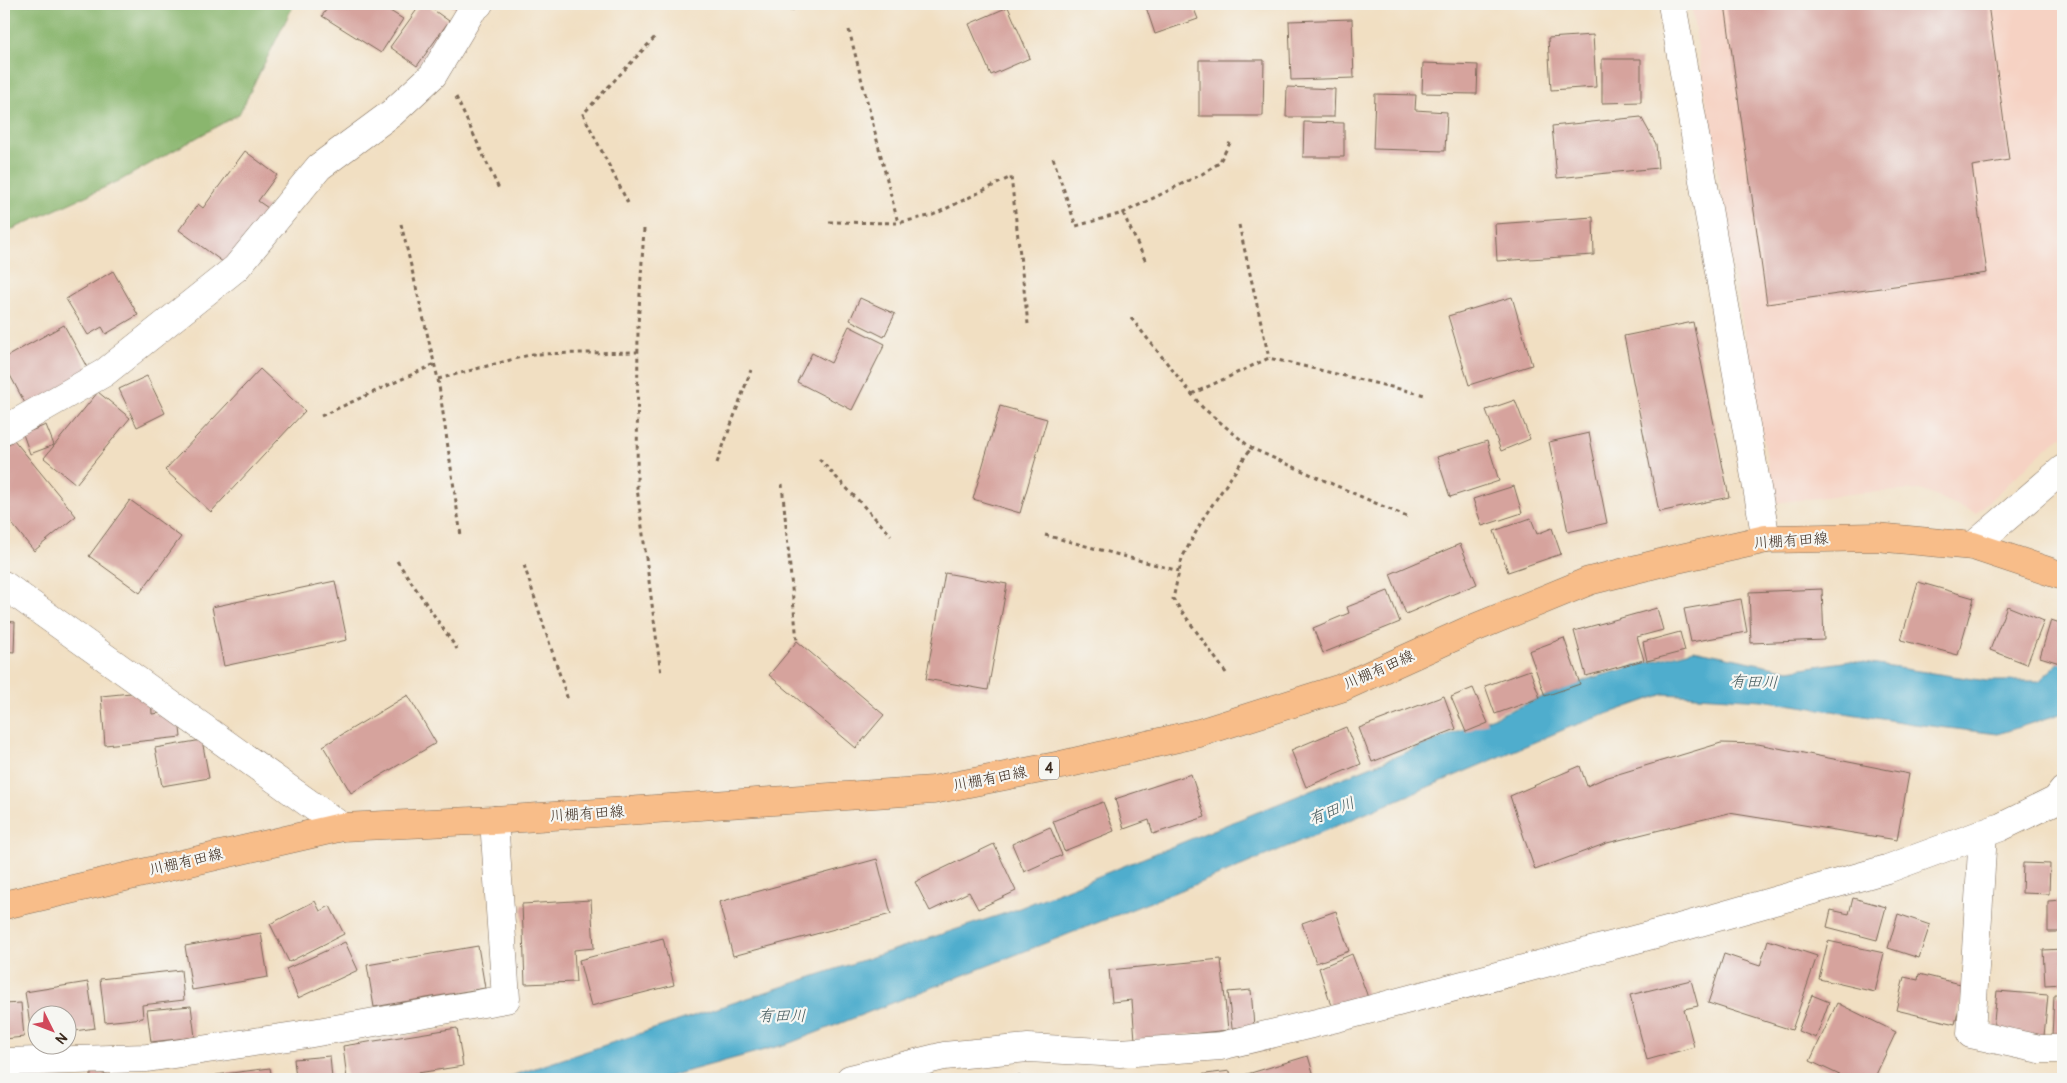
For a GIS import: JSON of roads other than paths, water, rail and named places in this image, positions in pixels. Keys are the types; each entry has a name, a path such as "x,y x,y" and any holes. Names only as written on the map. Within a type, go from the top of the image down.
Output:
{"main road":[{"name":"川棚有田線","path":"4,905 342,827 494,820 933,790 1062,766 1199,733 1341,688 1467,631 1589,581 1766,539 1876,537 1973,546 2063,576"}],"street":[{"path":"4,430 104,373 236,268 319,168 392,113 433,75 472,10 479,4"},
{"path":"1672,4 1766,539"},
{"path":"1973,546 2063,469"},
{"path":"4,585 342,827"},
{"path":"850,1079 944,1056 1028,1048 1120,1053 1222,1046 1345,1016 1686,926 1886,869 2001,827 2056,800 2063,791"},
{"path":"4,1062 148,1058 301,1035 506,999 494,820"},
{"path":"1983,834 1971,1034 2040,1049 2063,1049"}],"water":[{"name":"有田川","path":"1694,650 1789,670 1850,661 1987,681 2039,681 2063,659 2063,713 1998,734 1914,724 1762,700 1664,694 1570,727 1227,872 790,1043 659,1079 502,1079 1012,911 1588,679"}]}
